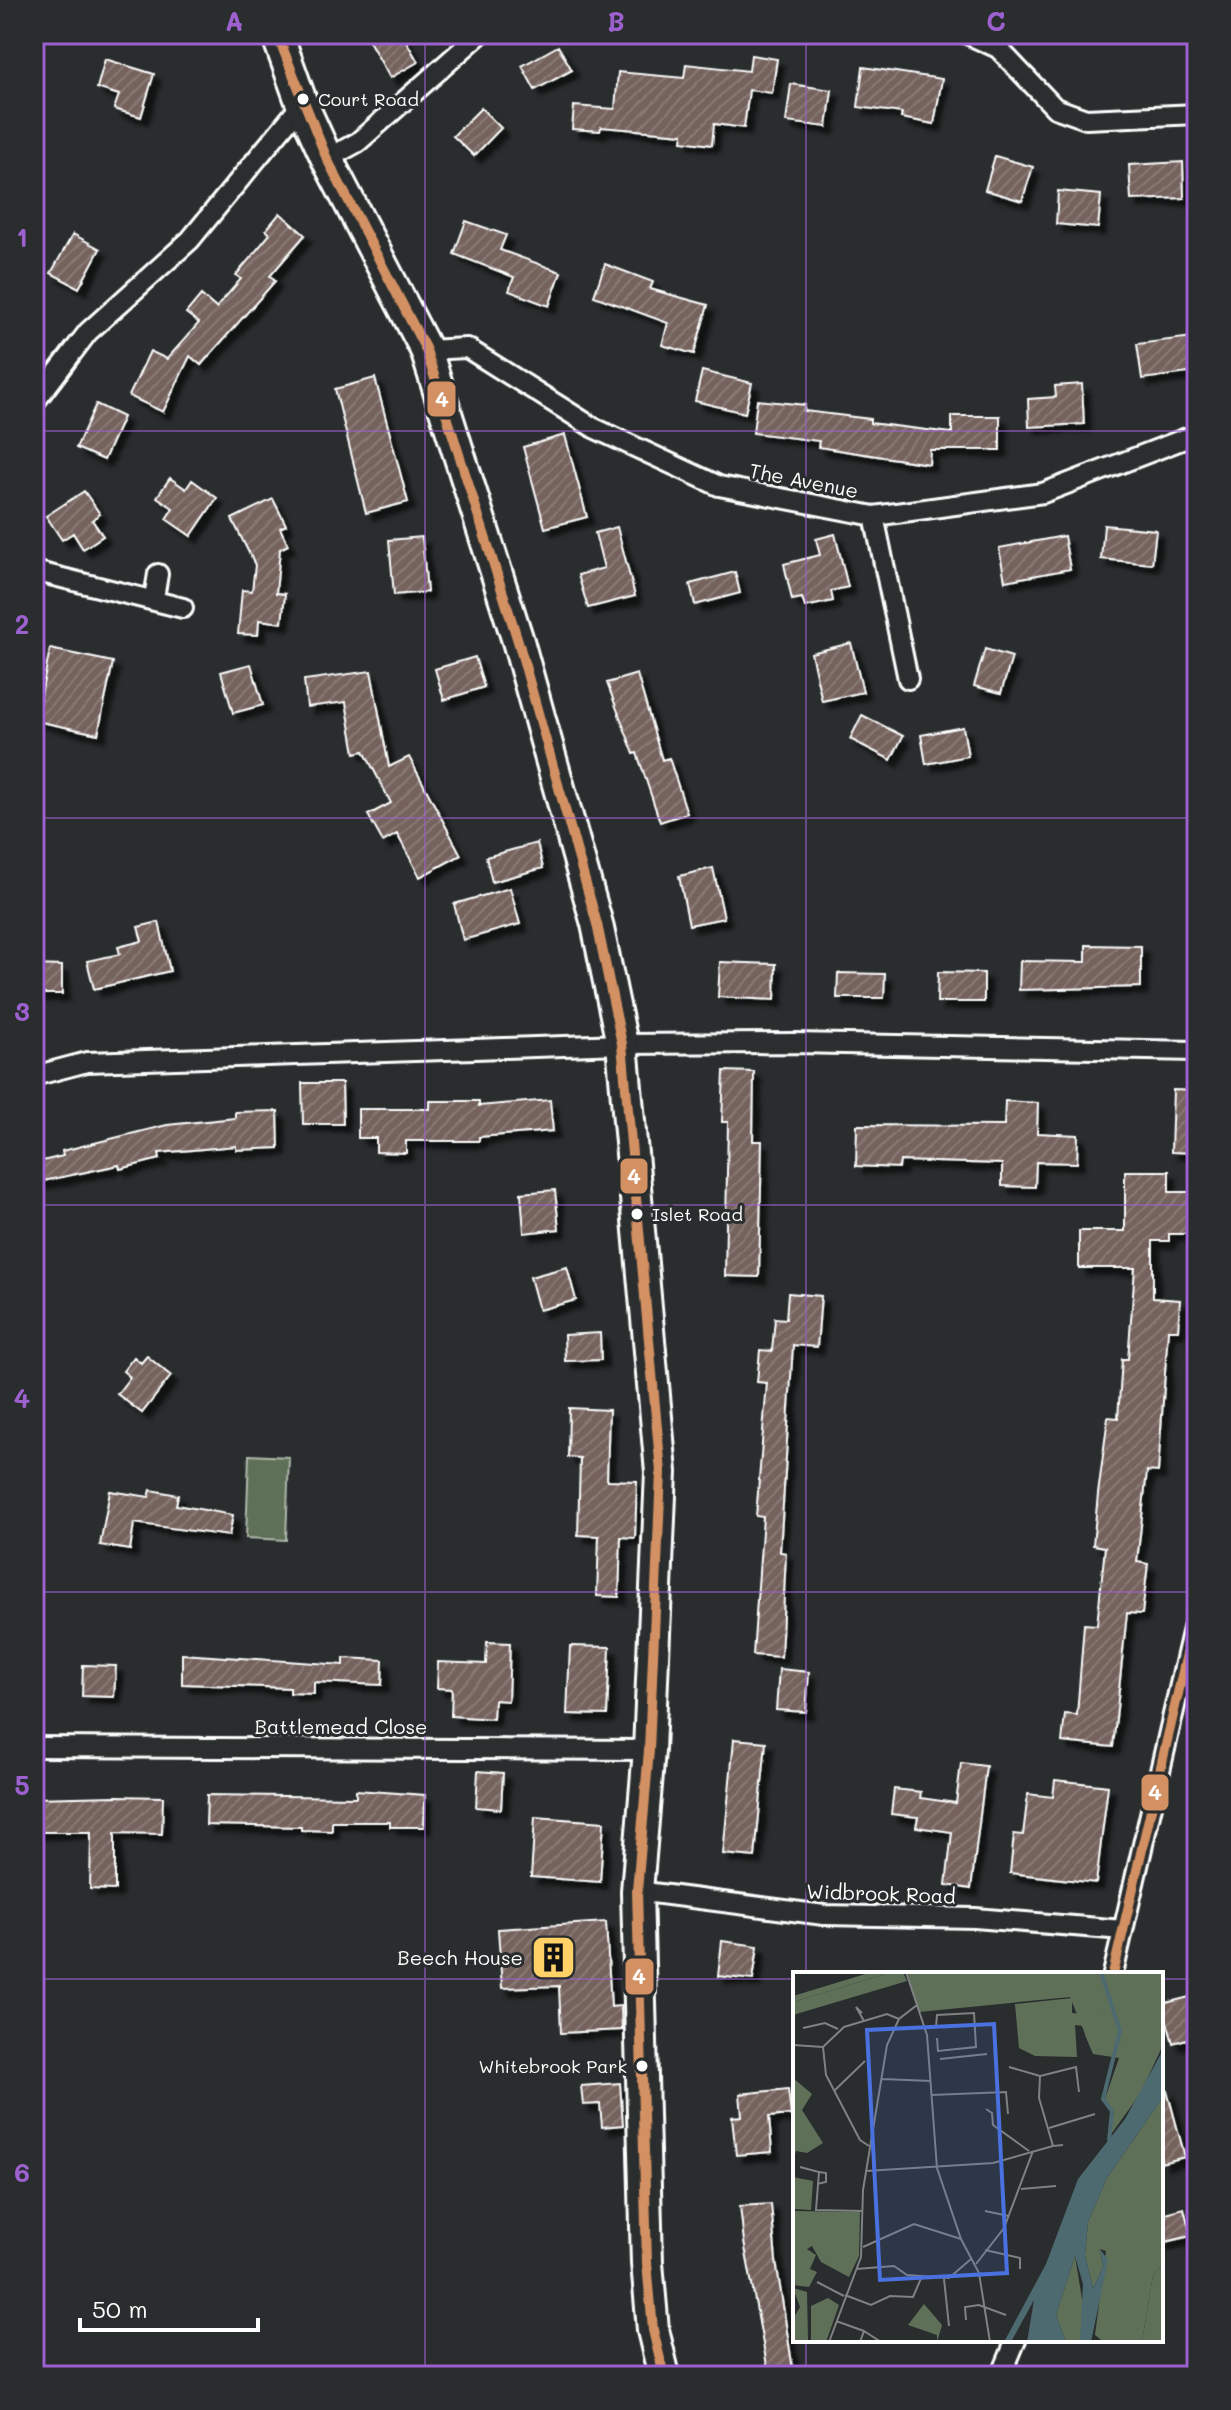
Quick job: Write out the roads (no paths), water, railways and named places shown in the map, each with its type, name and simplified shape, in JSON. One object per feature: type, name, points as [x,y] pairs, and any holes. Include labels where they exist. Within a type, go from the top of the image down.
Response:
[{"type":"main road","points":[[277,34],[302,104],[327,159],[426,350],[518,641],[597,924],[622,1044],[661,1472],[649,1750],[637,1891],[647,2263],[653,2330],[664,2376]]},
{"type":"street","points":[[327,159],[358,142],[480,34]]},
{"type":"street","points":[[967,34],[998,48],[1055,108],[1086,119],[1197,114]]},
{"type":"street","points":[[34,403],[88,332],[190,240],[302,104]]},
{"type":"street","name":"The Avenue","points":[[426,350],[467,348],[594,428],[719,486],[874,516],[1043,493],[1197,434]]},
{"type":"street","points":[[874,516],[908,679]]},
{"type":"street","points":[[34,571],[154,598],[183,608]]},
{"type":"street","points":[[154,598],[158,574]]},
{"type":"street","points":[[34,1076],[87,1062],[622,1044],[794,1043],[1197,1051]]},
{"type":"street","points":[[1113,1972],[1197,1611]]},
{"type":"street","name":"Battlemead Close","points":[[34,1747],[649,1750]]},
{"type":"street","name":"Widbrook Road","points":[[637,1891],[824,1915],[975,1918],[1123,1930]]},
{"type":"street","points":[[1001,2376],[1015,2342]]},
{"type":"place","name":"Court Road","points":[[303,99]]},
{"type":"place","name":"Islet Road","points":[[637,1214]]},
{"type":"place","name":"Beech House","points":[[554,1957]]},
{"type":"place","name":"Whitebrook Park","points":[[642,2066]]}]
